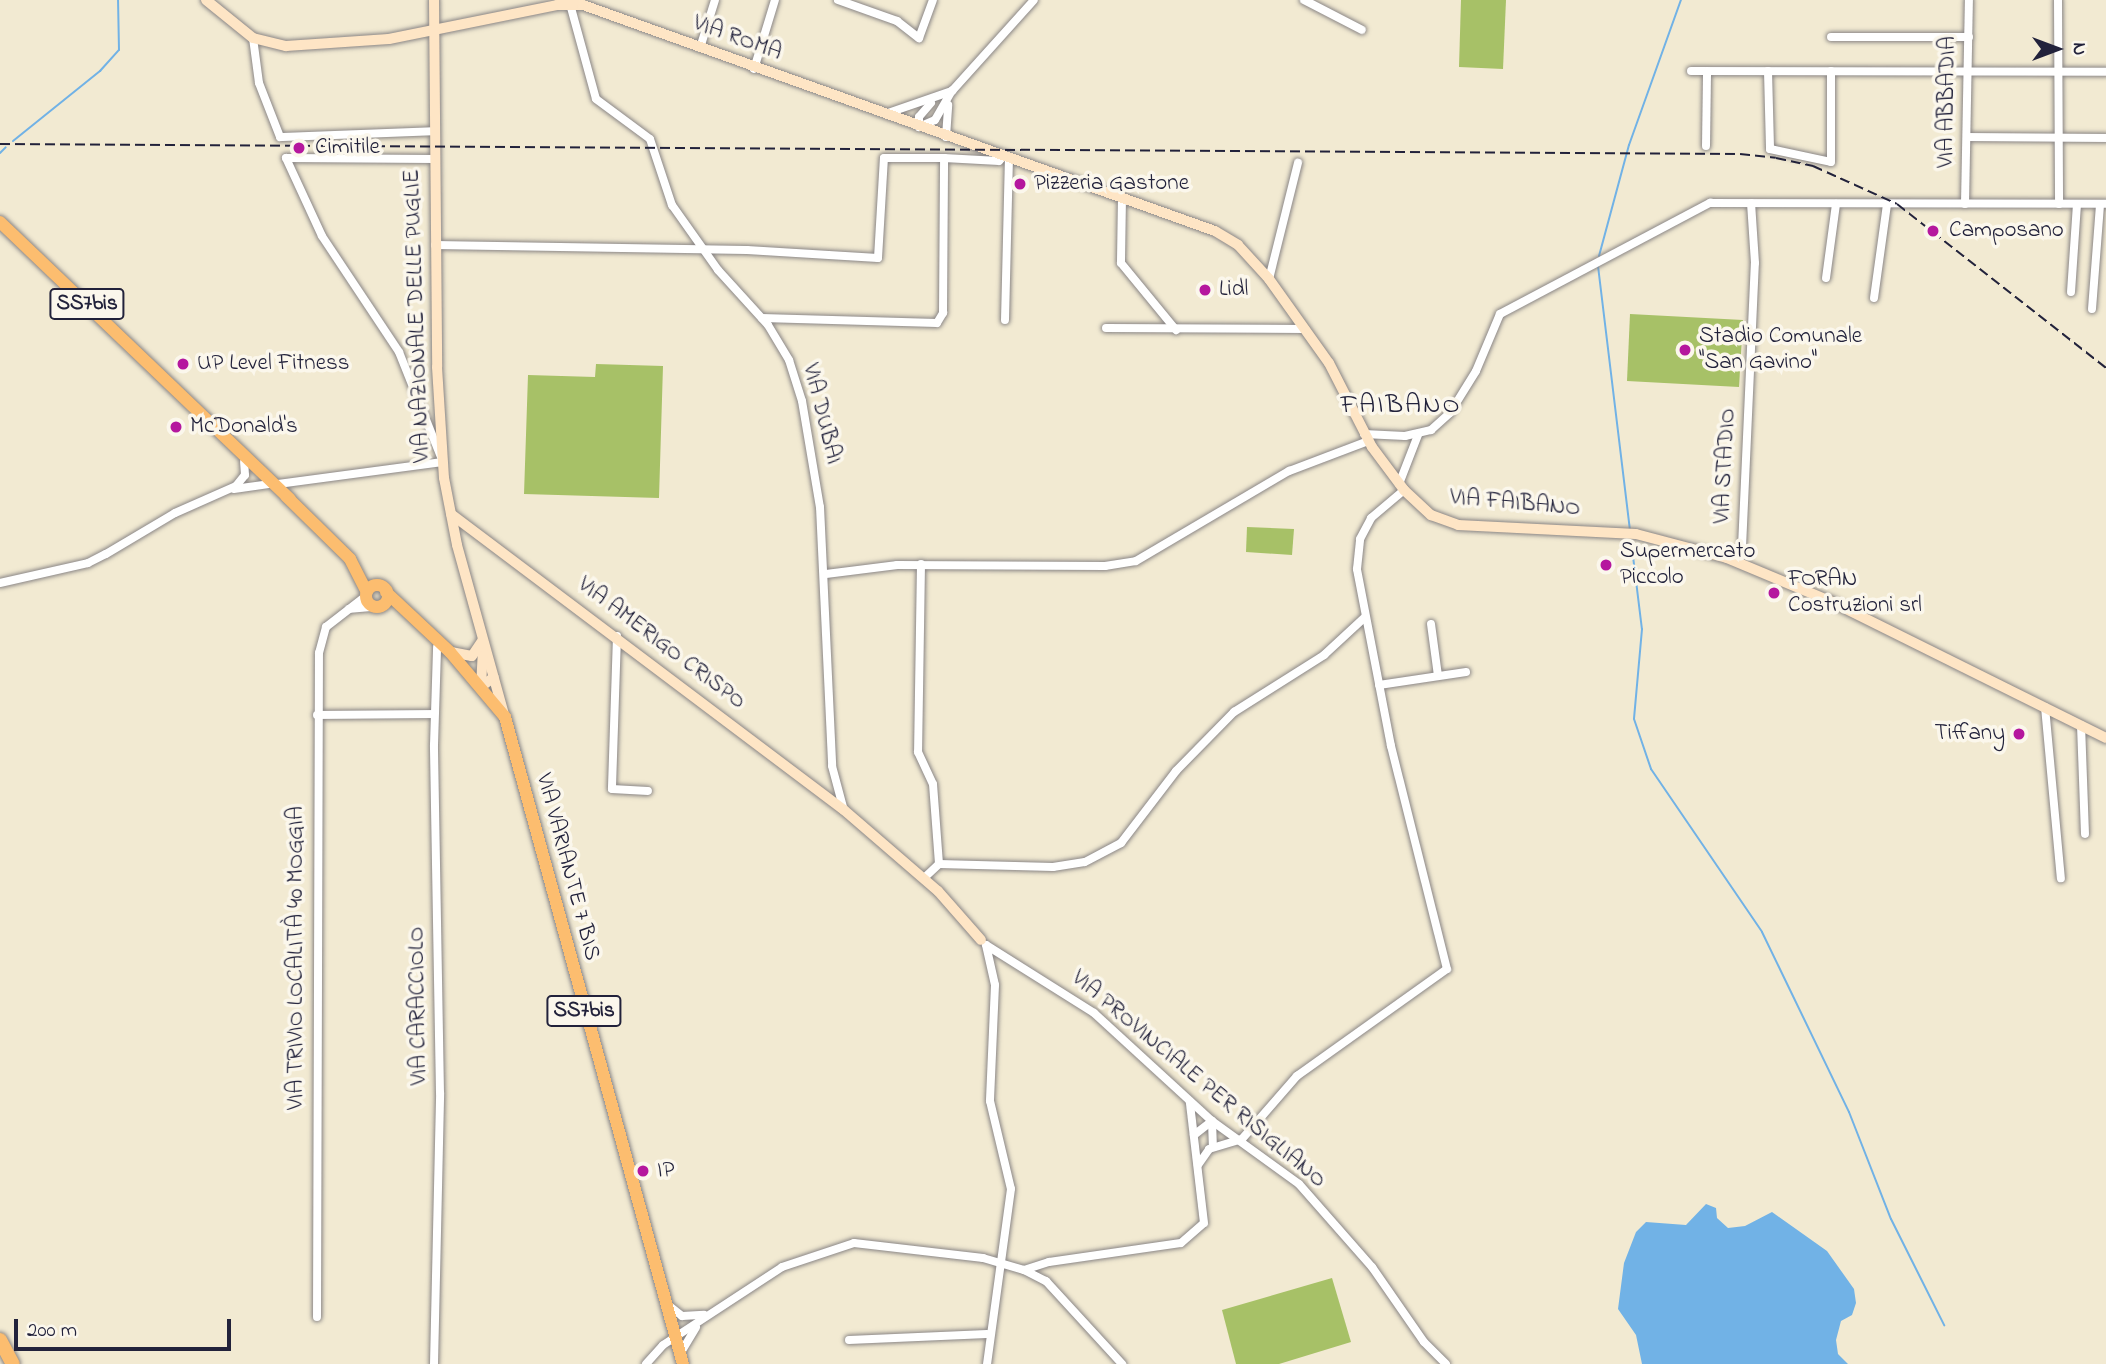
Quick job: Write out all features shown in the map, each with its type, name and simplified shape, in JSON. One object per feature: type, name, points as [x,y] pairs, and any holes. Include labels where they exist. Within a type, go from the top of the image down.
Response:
[{"type":"highway","points":[[0,1340],[13,1364]]},
{"type":"main road","name":"VIA VARIANTE 7 BIS","points":[[0,222],[172,388],[244,462],[254,478],[273,484]]},
{"type":"main road","name":"VIA VARIANTE 7 BIS","points":[[172,388],[237,446],[356,566],[450,652],[505,717],[682,1359]]},
{"type":"main road","name":"VIA VARIANTE 7 BIS","points":[[237,446],[254,478]]},
{"type":"main road","name":"VIA VARIANTE 7 BIS","points":[[356,566],[371,600],[410,617]]},
{"type":"main road","points":[[371,600],[384,589]]},
{"type":"main road","points":[[371,600],[386,602],[384,589]]},
{"type":"street","points":[[206,0],[253,38],[259,83],[281,137],[435,131]]},
{"type":"street","name":"VIA NAZIONALE DELLE PUGLIE","points":[[434,0],[435,245],[443,462],[451,514],[505,717]]},
{"type":"street","points":[[700,48],[715,0]]},
{"type":"street","points":[[754,69],[775,0]]},
{"type":"street","points":[[838,0],[897,22],[919,38],[933,0]]},
{"type":"street","points":[[919,127],[923,109],[952,91],[1034,0]]},
{"type":"street","points":[[1304,0],[1362,30]]},
{"type":"street","name":"VIA ABBADIA","points":[[1965,204],[1969,0]]},
{"type":"street","points":[[2058,0],[2059,204]]},
{"type":"street","name":"VIA ROMA","points":[[253,38],[286,46],[321,46],[435,30],[583,3],[754,69],[1033,167]]},
{"type":"street","name":"VIA DUBAI","points":[[570,4],[596,99],[650,139],[672,205],[703,250],[762,318],[789,360],[813,445],[826,574],[832,766],[844,810]]},
{"type":"street","points":[[1831,37],[1969,37]]},
{"type":"street","points":[[1691,71],[2106,72]]},
{"type":"street","points":[[1706,146],[1707,71]]},
{"type":"street","points":[[1768,71],[1770,149],[1831,162],[1831,71]]},
{"type":"street","points":[[946,137],[952,91]]},
{"type":"street","points":[[885,114],[937,99]]},
{"type":"street","points":[[919,127],[935,120],[949,100]]},
{"type":"street","points":[[1968,137],[2106,138]]},
{"type":"street","points":[[273,484],[443,462],[399,352],[322,236],[286,158],[435,159]]},
{"type":"street","points":[[435,245],[703,250],[878,258],[884,158],[999,162],[1006,158]]},
{"type":"street","points":[[762,318],[937,323],[943,313],[944,158]]},
{"type":"street","points":[[1005,320],[1006,158]]},
{"type":"street","points":[[1269,279],[1298,163]]},
{"type":"street","name":"VIA FAIBANO","points":[[1033,167],[1215,231],[1238,245],[1269,279],[1329,363],[1366,437],[1402,487],[1432,515],[1458,525],[1631,534],[1737,562],[1832,603],[2106,738]]},
{"type":"street","points":[[1122,197],[1121,263],[1176,330]]},
{"type":"street","points":[[826,574],[922,564],[1105,566],[1136,561],[1289,471],[1366,437],[1418,435],[1450,413],[1476,371],[1500,314],[1710,203],[2103,204],[2092,309]]},
{"type":"street","name":"VIA STADIO","points":[[1737,562],[1742,547],[1755,263],[1751,203]]},
{"type":"street","points":[[1826,278],[1836,204]]},
{"type":"street","points":[[1874,298],[1887,204]]},
{"type":"street","points":[[2071,292],[2077,204]]},
{"type":"street","points":[[1106,328],[1305,330]]},
{"type":"street","points":[[1198,1165],[1213,1147],[1242,1139],[1297,1076],[1447,969],[1379,685],[1357,569],[1360,539],[1371,518],[1402,487],[1418,435]]},
{"type":"street","points":[[225,491],[244,478],[244,462]]},
{"type":"street","points":[[0,583],[88,563],[175,513],[254,478]]},
{"type":"street","name":"VIA AMERIGO CRISPO","points":[[451,514],[617,636],[844,810],[924,878],[984,943]]},
{"type":"street","points":[[922,564],[918,751],[933,784],[939,864]]},
{"type":"street","points":[[346,609],[371,600]]},
{"type":"street","name":"VIA TRIVIO LOCALITÀ 40 MOGGIA","points":[[317,1317],[317,715],[320,642],[326,627],[346,609],[371,600]]},
{"type":"street","points":[[924,878],[939,864],[1053,867],[1085,862],[1121,843],[1176,771],[1234,712],[1324,655],[1365,617]]},
{"type":"street","points":[[1431,624],[1438,676]]},
{"type":"street","points":[[617,636],[612,789],[648,792]]},
{"type":"street","points":[[450,652],[472,656],[483,639]]},
{"type":"street","name":"VIA NAZIONALE DELLE PUGLIE","points":[[481,688],[483,639]]},
{"type":"street","name":"VIA CARACCIOLO","points":[[434,1364],[440,1093],[434,714],[437,647]]},
{"type":"street","points":[[1379,685],[1466,672]]},
{"type":"street","points":[[481,688],[494,677]]},
{"type":"street","points":[[2045,707],[2062,878]]},
{"type":"street","points":[[317,715],[434,714]]},
{"type":"street","points":[[2081,725],[2085,834]]},
{"type":"street","points":[[984,943],[995,985],[990,1101],[1011,1189],[988,1334],[987,1364]]},
{"type":"street","name":"VIA PROVINCIALE PER RISIGLIANO","points":[[984,943],[1094,1013],[1190,1103],[1212,1121],[1242,1139],[1299,1184],[1373,1267],[1424,1342],[1446,1364]]},
{"type":"street","points":[[1024,1270],[1062,1260],[1181,1243],[1204,1223],[1190,1103]]},
{"type":"street","points":[[1212,1121],[1213,1147]]},
{"type":"street","points":[[1194,1135],[1212,1121]]},
{"type":"street","points":[[646,1364],[676,1337],[782,1267],[854,1243],[1001,1263],[1024,1270],[1046,1281],[1122,1364]]},
{"type":"street","points":[[666,1303],[682,1316],[705,1317]]},
{"type":"street","points":[[682,1359],[705,1317]]},
{"type":"street","points":[[849,1340],[988,1334]]},
{"type":"green space","points":[[1461,0],[1506,0],[1503,69],[1459,67]]},
{"type":"green space","name":"Stadio Comunale \"San Gavino\"","points":[[1630,314],[1743,320],[1739,387],[1627,381]]},
{"type":"green space","points":[[596,364],[663,366],[659,498],[524,494],[528,375],[595,377]]},
{"type":"green space","points":[[1247,527],[1294,529],[1292,555],[1246,552]]},
{"type":"green space","points":[[1332,1278],[1351,1342],[1279,1364],[1236,1364],[1222,1310]]},
{"type":"water","points":[[1706,1204],[1716,1208],[1717,1218],[1728,1228],[1745,1226],[1772,1212],[1827,1251],[1854,1289],[1856,1303],[1852,1315],[1841,1321],[1836,1340],[1838,1354],[1848,1364],[1642,1364],[1636,1335],[1618,1309],[1624,1263],[1636,1232],[1646,1222],[1686,1225]]},
{"type":"waterway","points":[[13,141],[100,71],[119,50],[118,0]]},
{"type":"waterway","points":[[1599,256],[1629,145],[1681,0]]},
{"type":"waterway","points":[[0,153],[6,147]]},
{"type":"waterway","points":[[1598,266],[1630,531]]},
{"type":"waterway","points":[[1631,540],[1642,629],[1634,719],[1651,769],[1762,932],[1849,1112],[1891,1219],[1944,1325]]},
{"type":"railway","points":[[0,144],[1740,154],[1813,166],[1897,204],[2106,368]]},
{"type":"place","name":"Cimitile","points":[[299,148]]},
{"type":"place","name":"Pizzeria Gastone","points":[[1020,184]]},
{"type":"place","name":"Camposano","points":[[1933,231]]},
{"type":"place","name":"Lidl","points":[[1205,290]]},
{"type":"place","name":"Stadio Comunale \"San Gavino\"","points":[[1685,350]]},
{"type":"place","name":"UP Level Fitness","points":[[183,364]]},
{"type":"place","name":"McDonald's","points":[[176,427]]},
{"type":"place","name":"Supermercato Piccolo","points":[[1606,565]]},
{"type":"place","name":"FORAN Costruzioni srl","points":[[1774,593]]},
{"type":"place","name":"Tiffany","points":[[2019,734]]},
{"type":"place","name":"IP","points":[[643,1171]]},
{"type":"district","name":"FAIBANO","points":[[1401,407]]}]
